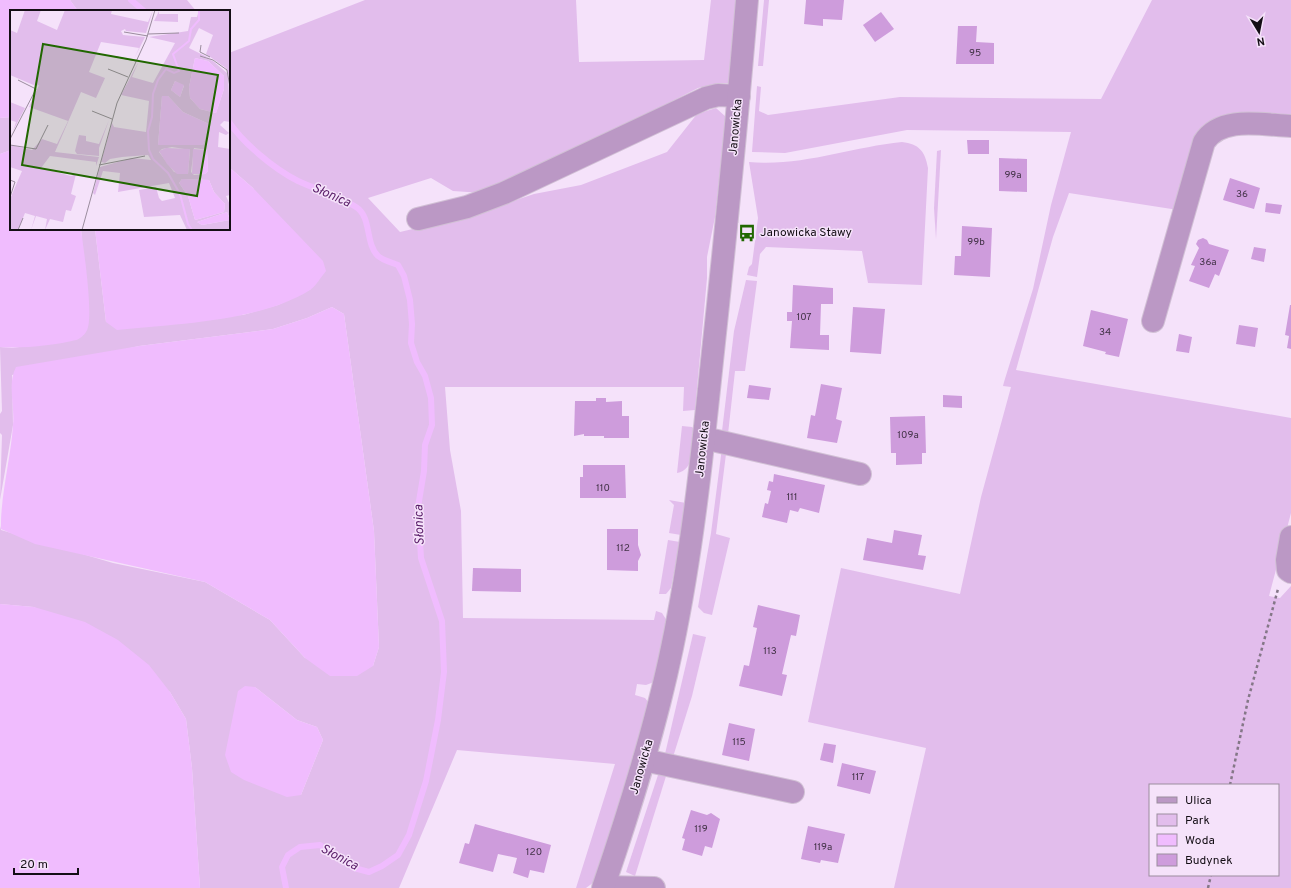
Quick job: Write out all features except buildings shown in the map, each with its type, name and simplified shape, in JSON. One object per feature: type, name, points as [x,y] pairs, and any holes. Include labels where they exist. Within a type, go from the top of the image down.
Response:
[{"type":"street","name":"Janowicka","points":[[604,887],[644,760],[661,697],[680,606],[695,514],[739,96],[747,0]]},
{"type":"street","points":[[418,219],[467,207],[504,193],[706,98],[718,95],[739,96]]},
{"type":"street","points":[[1153,321],[1204,142],[1209,134],[1215,129],[1236,124],[1291,126]]},
{"type":"street","points":[[704,438],[860,474]]},
{"type":"street","points":[[1289,571],[1287,560],[1291,537]]},
{"type":"street","points":[[644,760],[794,792]]},
{"type":"street","points":[[604,887],[654,888]]},
{"type":"path","points":[[1230,784],[1248,700],[1276,592],[1289,571]]},
{"type":"path","points":[[1208,888],[1211,876]]},
{"type":"green space","points":[[70,0],[187,0],[195,10],[77,10]]},
{"type":"green space","points":[[365,0],[576,0],[579,62],[704,60],[711,0],[737,0],[730,83],[719,83],[698,88],[508,185],[483,193],[453,191],[431,178],[368,198],[400,232],[472,215],[534,194],[581,185],[667,152],[697,114],[716,108],[726,117],[715,217],[707,257],[707,278],[695,410],[683,411],[684,387],[445,387],[450,450],[461,511],[463,618],[654,620],[656,611],[662,613],[667,621],[654,682],[646,685],[637,684],[635,695],[645,698],[649,703],[631,768],[594,882],[586,888],[576,888],[615,764],[457,750],[399,888],[200,888],[192,768],[186,719],[170,692],[34,607],[0,604],[0,526],[1,530],[113,563],[205,582],[270,620],[305,658],[373,666],[379,647],[374,531],[344,314],[332,307],[307,318],[273,329],[139,346],[12,375],[13,425],[0,500],[2,435],[0,433],[0,414],[2,411],[0,347],[12,348],[78,339],[81,230],[95,230],[106,322],[243,315],[278,305],[311,289],[253,188],[230,168],[230,53]],"holes":[[[255,687],[297,720],[317,727],[323,740],[301,795]]]},
{"type":"green space","points":[[764,0],[769,0],[763,66],[758,66]]},
{"type":"green space","points":[[1152,0],[1291,0],[1291,121],[1223,120],[1178,210],[1069,193],[1053,237],[1016,370],[1291,418],[1291,513],[1269,596],[1280,598],[1291,586],[1291,888],[894,888],[926,748],[808,722],[841,568],[960,594],[981,497],[1011,387],[1003,386],[1033,289],[1051,205],[1071,132],[907,130],[785,153],[752,152],[757,86],[761,87],[759,111],[768,115],[900,97],[1101,99]]},
{"type":"green space","points":[[10,117],[10,150],[0,154],[0,118]]},
{"type":"green space","points":[[902,142],[908,143],[920,149],[925,157],[928,168],[922,285],[868,283],[862,251],[766,247],[760,254],[757,277],[747,275],[749,267],[752,264],[758,218],[749,162],[788,162],[883,144]]},
{"type":"green space","points":[[941,150],[936,239],[934,208],[937,151]]},
{"type":"green space","points":[[746,280],[757,281],[745,371],[735,371],[728,434],[722,431],[734,331]]},
{"type":"green space","points":[[682,426],[692,427],[695,430],[693,449],[690,462],[687,467],[683,471],[677,473]]},
{"type":"green space","points":[[722,448],[726,454],[716,534],[730,538],[712,615],[704,613],[698,607],[711,533]]},
{"type":"green space","points":[[669,500],[686,503],[681,535],[669,533],[674,505]]},
{"type":"green space","points":[[668,540],[680,542],[671,588],[666,594],[659,594]]},
{"type":"green space","points":[[693,634],[706,637],[692,696],[673,757],[665,754]]},
{"type":"green space","points":[[659,772],[667,773],[635,876],[626,872]]},
{"type":"water","points":[[0,0],[70,0],[77,10],[10,10],[10,117],[0,118]]},
{"type":"water","points":[[10,150],[10,230],[81,230],[89,299],[88,325],[86,332],[82,337],[59,343],[38,346],[0,347],[0,154]]},
{"type":"water","points":[[230,168],[253,188],[323,261],[326,271],[310,290],[289,301],[242,315],[216,320],[117,330],[106,322],[95,230],[230,230]]},
{"type":"water","points":[[332,307],[344,314],[374,531],[379,647],[373,666],[357,676],[330,676],[305,658],[270,620],[205,582],[35,544],[1,529],[2,504],[13,425],[12,381],[16,367],[139,346],[273,329],[307,318]]},
{"type":"water","points":[[0,604],[34,607],[85,622],[118,640],[149,665],[170,692],[186,719],[192,768],[200,888],[0,888]]},
{"type":"water","points":[[245,686],[255,687],[297,720],[317,727],[323,740],[301,795],[287,797],[244,780],[231,772],[225,755],[238,691]]},
{"type":"waterway","name":"Słonica","points":[[131,0],[143,10]]},
{"type":"waterway","name":"Słonica","points":[[230,123],[251,147],[279,170],[298,181],[342,199],[361,211],[367,224],[371,245],[374,251],[380,258],[398,265],[404,276],[410,300],[412,324],[411,343],[417,362],[425,376],[431,398],[432,425],[425,445],[424,471],[418,507],[421,558],[442,621],[444,672],[438,720],[426,781],[409,835],[398,855],[382,866],[369,872],[354,868],[320,845],[300,847],[288,855],[282,867],[286,888]]},
{"type":"place","name":"Janowicka Stawy","points":[[747,233]]}]
